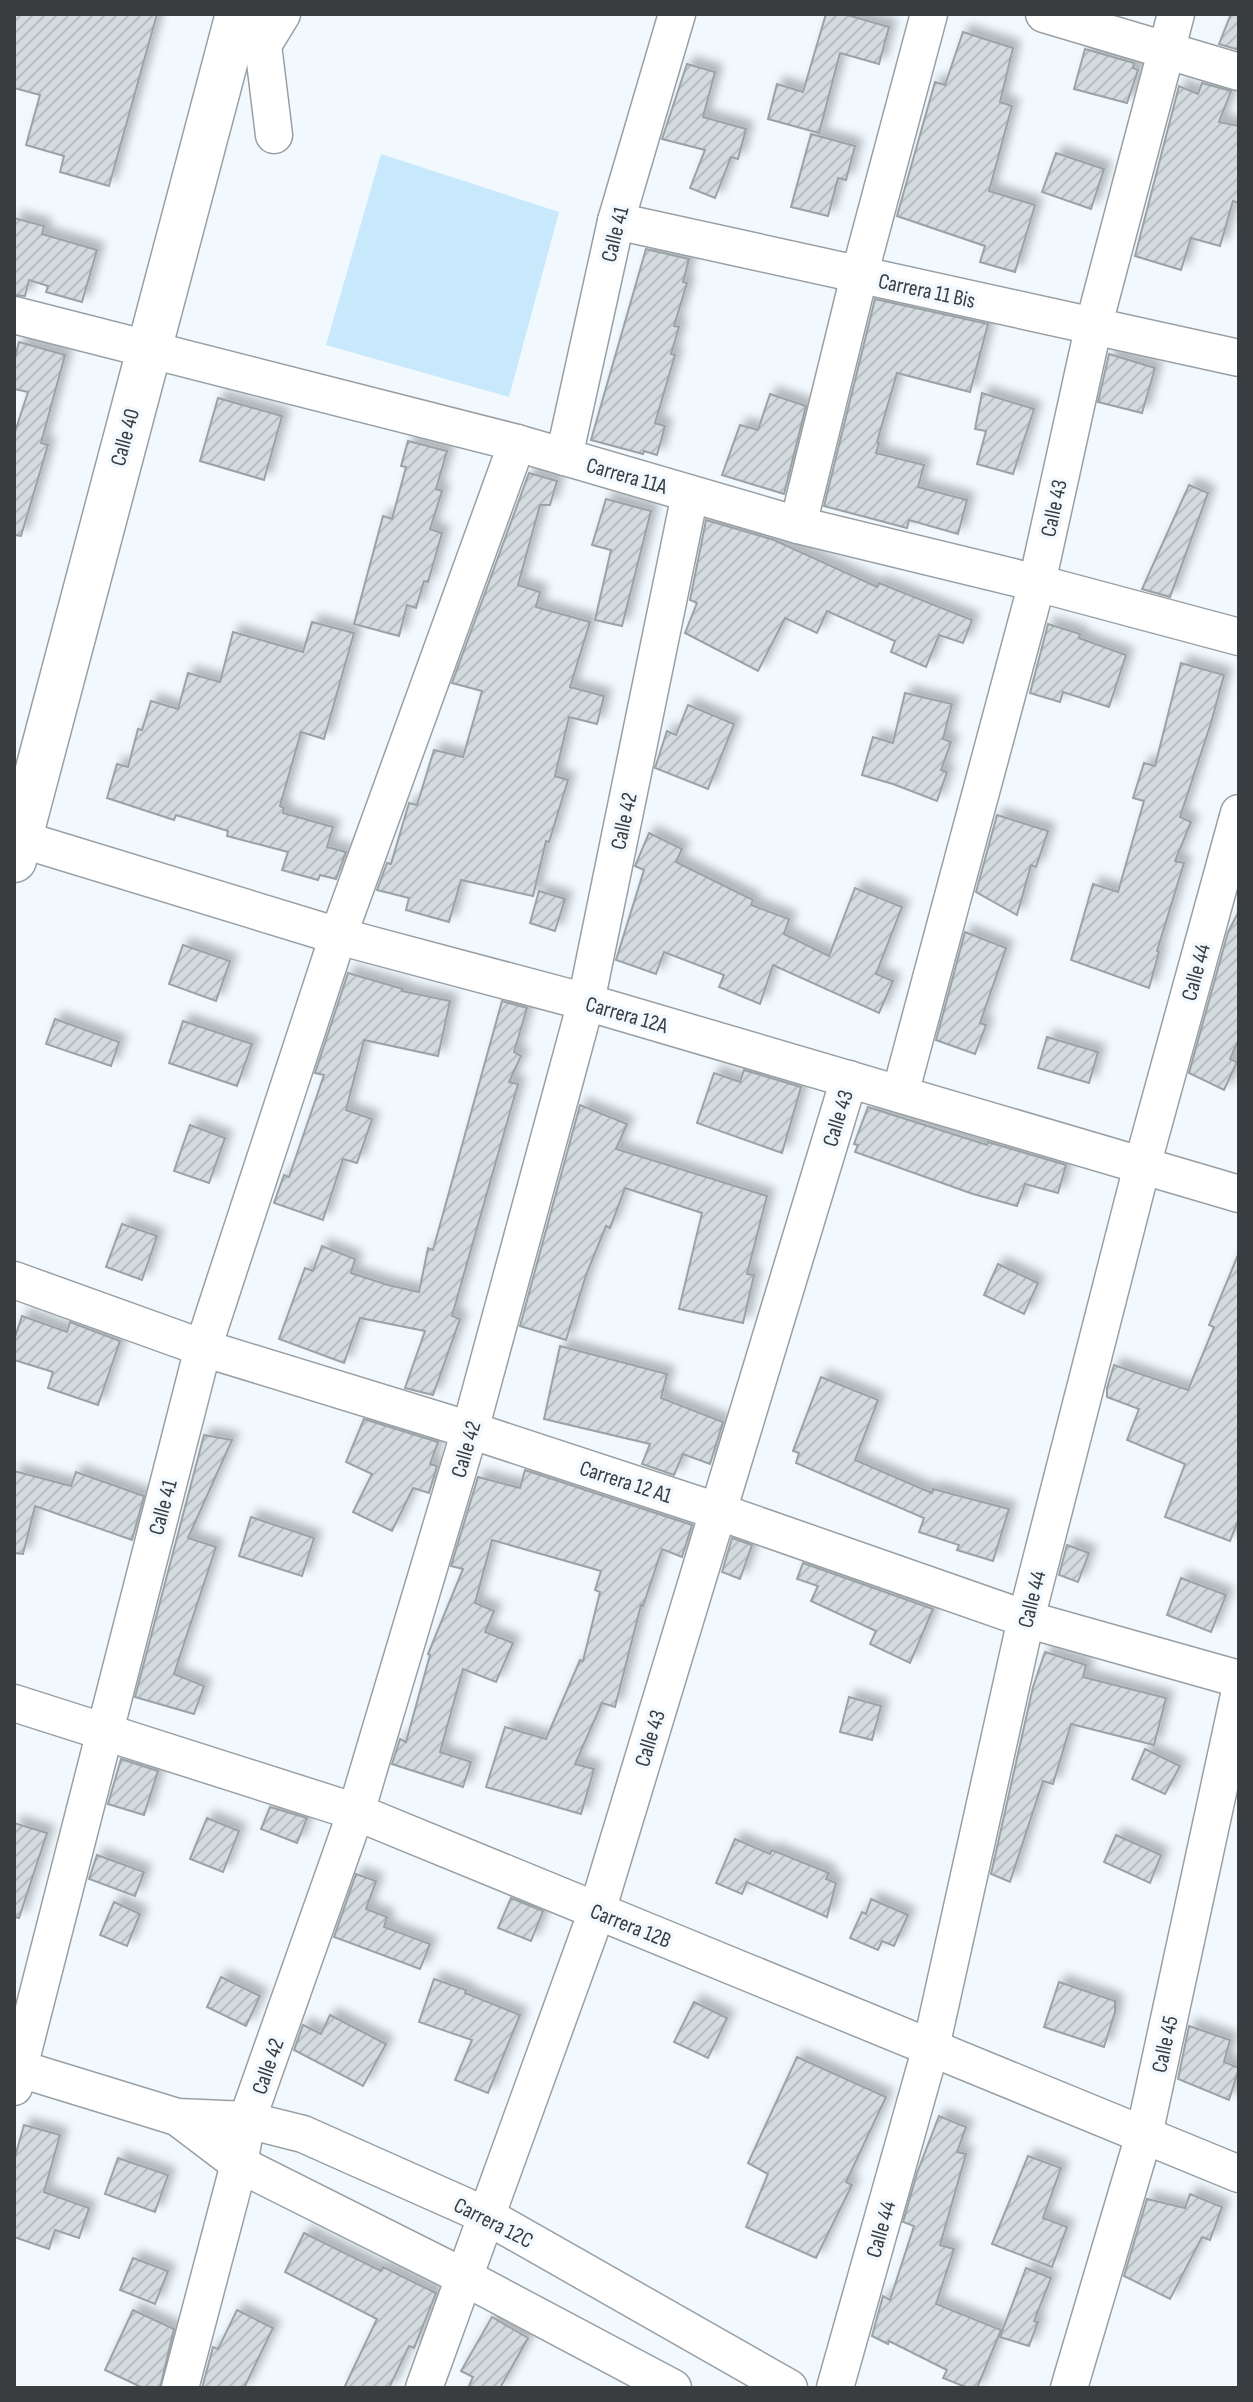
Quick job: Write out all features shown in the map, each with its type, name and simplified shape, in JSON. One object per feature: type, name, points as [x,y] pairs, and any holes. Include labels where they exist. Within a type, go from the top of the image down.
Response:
[{"type":"street","points":[[274,135],[263,45],[282,14]]},
{"type":"street","name":"Calle 41","points":[[564,457],[616,221],[677,14]]},
{"type":"street","points":[[798,525],[859,276],[929,14]]},
{"type":"street","points":[[1044,14],[1239,72]]},
{"type":"street","name":"Calle 43","points":[[900,1094],[1037,583],[1094,324],[1176,14]]},
{"type":"street","name":"Calle 40","points":[[16,845],[147,349],[227,19]]},
{"type":"street","name":"Carrera 11 Bis","points":[[616,221],[1239,358]]},
{"type":"street","name":"Carrera 11A","points":[[14,315],[517,443],[798,525],[1037,583],[1239,637]]},
{"type":"street","name":"Calle 41","points":[[16,2074],[203,1348],[338,936],[517,443]]},
{"type":"street","name":"Calle 42","points":[[180,2388],[239,2164],[247,2120],[356,1812],[470,1430],[586,1002],[690,494]]},
{"type":"street","name":"Calle 44","points":[[835,2388],[931,2047],[1026,1619],[1142,1166],[1239,813]]},
{"type":"street","name":"Carrera 12A","points":[[16,845],[586,1002],[1239,1194]]},
{"type":"street","name":"Calle 43","points":[[424,2388],[597,1911],[849,1079]]},
{"type":"street","name":"Carrera 12 A1","points":[[14,1280],[203,1348],[470,1430],[717,1511],[1026,1619],[1239,1679]]},
{"type":"street","name":"Calle 45","points":[[1069,2388],[1144,2135],[1239,1695]]},
{"type":"street","name":"Carrera 12B","points":[[14,1703],[356,1812],[1239,2174]]},
{"type":"street","name":"Carrera 12C","points":[[16,2074],[177,2117],[247,2120],[303,2134],[485,2215],[789,2388]]},
{"type":"street","name":"Carrera 12C","points":[[177,2117],[239,2164],[464,2277],[673,2388]]},
{"type":"shaded area","points":[[381,154],[559,212],[509,397],[326,345]]},
{"type":"building","points":[[14,14],[157,14],[109,186],[60,172],[64,156],[26,145],[40,95],[14,88]]},
{"type":"building","points":[[826,14],[844,14],[889,27],[879,64],[840,53],[819,133],[768,119],[777,84],[803,92]]},
{"type":"building","points":[[1231,14],[1239,14],[1239,50],[1219,44]]},
{"type":"building","points":[[963,32],[1013,48],[1000,102],[1012,106],[989,191],[1035,205],[1015,272],[980,262],[985,246],[897,216],[935,82],[945,85]]},
{"type":"building","points":[[1085,49],[1134,63],[1133,68],[1138,70],[1127,103],[1074,89]]},
{"type":"building","points":[[687,64],[715,72],[703,117],[746,129],[738,159],[731,157],[715,198],[690,188],[705,150],[662,139]]},
{"type":"building","points":[[1202,83],[1231,91],[1219,122],[1239,126],[1239,203],[1233,201],[1220,246],[1191,238],[1181,270],[1135,256],[1179,86],[1198,94]]},
{"type":"building","points":[[811,134],[855,146],[846,180],[838,178],[828,216],[791,207]]},
{"type":"building","points":[[1056,153],[1104,169],[1091,209],[1042,192]]},
{"type":"building","points":[[14,218],[44,226],[42,234],[97,250],[82,302],[46,292],[48,286],[29,280],[25,296],[14,295]]},
{"type":"building","points":[[646,249],[689,259],[683,282],[687,283],[674,326],[679,327],[671,354],[675,355],[655,423],[665,426],[657,455],[591,440]]},
{"type":"building","points":[[875,299],[988,324],[970,392],[897,373],[877,442],[876,453],[924,465],[918,487],[967,500],[958,534],[909,520],[907,528],[824,506]]},
{"type":"building","points":[[19,342],[65,355],[41,443],[48,445],[21,536],[14,535],[14,435],[28,392],[14,389],[14,361]]},
{"type":"building","points":[[1109,354],[1155,368],[1142,413],[1098,402]]},
{"type":"building","points":[[982,393],[1034,409],[1013,474],[977,464],[986,431],[975,429]]},
{"type":"building","points":[[770,394],[806,406],[784,494],[722,475],[740,425],[758,430]]},
{"type":"building","points":[[218,398],[282,416],[264,480],[200,461]]},
{"type":"building","points":[[408,441],[447,451],[436,489],[442,491],[430,529],[442,533],[428,582],[424,581],[416,608],[407,605],[399,636],[354,624],[383,516],[392,519],[406,467],[401,466]]},
{"type":"building","points":[[529,473],[557,481],[550,505],[540,505],[518,585],[540,592],[536,607],[590,622],[570,687],[604,696],[597,724],[569,717],[555,776],[568,780],[549,842],[546,841],[533,896],[461,880],[449,922],[406,910],[409,898],[377,890],[387,863],[391,864],[409,803],[417,805],[434,750],[463,757],[482,691],[452,683]]},
{"type":"building","points":[[1189,485],[1208,493],[1170,597],[1142,589]]},
{"type":"building","points":[[606,499],[651,511],[622,626],[595,620],[611,550],[592,545]]},
{"type":"building","points":[[706,520],[774,540],[877,587],[879,583],[972,620],[963,643],[939,635],[926,667],[891,652],[895,641],[827,611],[817,633],[785,618],[758,671],[685,633],[697,603],[690,600]]},
{"type":"building","points":[[312,622],[354,633],[324,739],[301,732],[280,806],[284,808],[283,813],[333,827],[327,847],[346,852],[336,879],[320,875],[318,880],[282,870],[288,852],[227,836],[228,831],[176,815],[174,820],[107,798],[117,764],[128,767],[138,729],[142,730],[151,701],[178,709],[188,673],[220,682],[233,632],[303,652]]},
{"type":"building","points":[[1048,624],[1080,634],[1079,638],[1126,655],[1109,707],[1063,692],[1060,702],[1030,693]]},
{"type":"building","points":[[1181,663],[1224,675],[1180,817],[1191,822],[1175,861],[1184,863],[1149,988],[1071,960],[1093,884],[1118,892],[1144,801],[1133,798],[1144,763],[1155,766]]},
{"type":"building","points":[[905,693],[952,704],[943,739],[951,742],[941,770],[947,772],[937,801],[862,775],[873,737],[893,743]]},
{"type":"building","points":[[688,705],[734,724],[708,789],[655,768],[667,731],[676,735]]},
{"type":"building","points":[[997,815],[1048,831],[1036,867],[1031,865],[1017,915],[976,892]]},
{"type":"building","points":[[649,833],[682,849],[676,862],[753,900],[751,905],[789,919],[784,934],[829,956],[855,888],[902,907],[876,974],[893,981],[879,1013],[773,965],[760,1004],[719,987],[724,975],[664,952],[656,974],[616,960],[644,870],[635,866]]},
{"type":"building","points":[[539,891],[565,899],[555,931],[530,923]]},
{"type":"building","points":[[1239,911],[1239,1039],[1230,1059],[1237,1062],[1224,1090],[1189,1073],[1228,932]]},
{"type":"building","points":[[965,932],[1006,948],[980,1023],[986,1025],[975,1054],[936,1040]]},
{"type":"building","points":[[183,945],[230,961],[216,1001],[169,984]]},
{"type":"building","points":[[348,973],[402,991],[450,1001],[438,1056],[364,1040],[346,1110],[372,1119],[357,1163],[343,1159],[323,1220],[274,1203],[284,1175],[289,1177],[324,1075],[315,1073]]},
{"type":"building","points":[[502,1001],[527,1008],[514,1052],[521,1056],[509,1082],[518,1084],[452,1316],[460,1319],[433,1395],[405,1388],[425,1331],[360,1318],[344,1363],[279,1339],[305,1268],[313,1271],[322,1246],[355,1259],[351,1273],[419,1292],[428,1248],[433,1250]]},
{"type":"building","points":[[55,1019],[119,1042],[111,1066],[46,1044]]},
{"type":"building","points":[[183,1021],[252,1044],[237,1086],[169,1063]]},
{"type":"building","points":[[1047,1037],[1098,1052],[1089,1083],[1038,1068]]},
{"type":"building","points":[[744,1070],[801,1087],[782,1153],[697,1123],[714,1073],[740,1082]]},
{"type":"building","points":[[580,1105],[627,1124],[616,1149],[767,1196],[747,1274],[754,1275],[743,1323],[679,1309],[702,1213],[625,1188],[610,1228],[606,1226],[586,1275],[566,1340],[520,1326]]},
{"type":"building","points":[[868,1107],[987,1145],[988,1142],[1066,1165],[1058,1193],[1025,1184],[1017,1206],[973,1194],[855,1152],[858,1145],[854,1144]]},
{"type":"building","points":[[190,1125],[225,1138],[209,1183],[174,1171]]},
{"type":"building","points":[[122,1224],[157,1236],[142,1280],[106,1267]]},
{"type":"building","points":[[1238,1255],[1239,1518],[1230,1541],[1165,1517],[1185,1464],[1127,1440],[1139,1409],[1107,1397],[1107,1388],[1114,1365],[1188,1390],[1214,1327],[1209,1325]]},
{"type":"building","points":[[998,1264],[1038,1283],[1024,1314],[984,1295]]},
{"type":"building","points":[[22,1316],[67,1332],[70,1322],[120,1341],[98,1405],[48,1388],[53,1372],[14,1360],[14,1340]]},
{"type":"building","points":[[560,1346],[667,1374],[661,1398],[723,1422],[710,1464],[683,1454],[674,1475],[642,1464],[650,1444],[544,1419]]},
{"type":"building","points":[[821,1377],[878,1400],[855,1460],[932,1493],[933,1489],[1009,1509],[993,1561],[957,1550],[959,1545],[919,1532],[924,1518],[796,1463],[799,1453],[793,1451]]},
{"type":"building","points":[[364,1419],[438,1442],[430,1464],[437,1466],[429,1493],[413,1488],[392,1531],[353,1512],[372,1474],[346,1462]]},
{"type":"building","points":[[204,1435],[232,1440],[188,1538],[216,1547],[174,1674],[204,1686],[194,1714],[135,1697]]},
{"type":"building","points":[[525,1470],[692,1525],[682,1557],[662,1549],[641,1605],[615,1707],[602,1703],[575,1764],[594,1769],[581,1814],[486,1787],[505,1727],[546,1739],[580,1660],[583,1661],[600,1592],[595,1590],[601,1571],[492,1540],[475,1603],[494,1611],[485,1632],[513,1643],[496,1682],[463,1669],[440,1752],[471,1762],[463,1787],[392,1764],[400,1739],[406,1742],[428,1654],[463,1569],[451,1566],[478,1477],[520,1488]]},
{"type":"building","points":[[14,1471],[71,1486],[76,1472],[144,1496],[132,1540],[35,1506],[23,1554],[14,1553]]},
{"type":"building","points":[[251,1517],[314,1538],[302,1576],[239,1556]]},
{"type":"building","points":[[732,1538],[752,1545],[740,1579],[722,1572]]},
{"type":"building","points":[[1067,1545],[1089,1553],[1078,1582],[1059,1575]]},
{"type":"building","points":[[803,1563],[933,1609],[910,1663],[870,1644],[876,1631],[811,1601],[818,1586],[797,1579]]},
{"type":"building","points":[[1181,1578],[1226,1595],[1211,1632],[1167,1615]]},
{"type":"building","points":[[1045,1652],[1086,1665],[1083,1677],[1166,1698],[1154,1745],[1071,1724],[1053,1784],[1043,1781],[1010,1882],[991,1874],[1033,1687]]},
{"type":"building","points":[[849,1697],[881,1706],[872,1740],[840,1732]]},
{"type":"building","points":[[1145,1749],[1180,1766],[1165,1794],[1132,1779]]},
{"type":"building","points":[[121,1759],[158,1771],[144,1815],[108,1804]]},
{"type":"building","points":[[270,1807],[307,1818],[297,1843],[261,1829]]},
{"type":"building","points":[[207,1818],[239,1831],[223,1872],[190,1859]]},
{"type":"building","points":[[14,1823],[47,1833],[19,1918],[14,1917]]},
{"type":"building","points":[[1116,1835],[1161,1855],[1150,1883],[1104,1862]]},
{"type":"building","points":[[735,1839],[829,1873],[826,1879],[836,1883],[827,1917],[747,1882],[742,1894],[716,1883]]},
{"type":"building","points":[[97,1855],[144,1872],[135,1896],[89,1879]]},
{"type":"building","points":[[356,1874],[376,1881],[366,1909],[387,1917],[384,1927],[430,1944],[420,1969],[334,1937]]},
{"type":"building","points":[[511,1898],[543,1911],[531,1941],[498,1928]]},
{"type":"building","points":[[871,1899],[908,1915],[894,1946],[882,1941],[878,1950],[850,1938],[862,1912],[866,1914]]},
{"type":"building","points":[[114,1902],[140,1914],[127,1946],[100,1935]]},
{"type":"building","points":[[221,1977],[260,1996],[246,2026],[207,2007]]},
{"type":"building","points":[[434,1979],[520,2015],[488,2093],[455,2080],[472,2040],[419,2022]]},
{"type":"building","points":[[1059,1982],[1115,2001],[1115,2012],[1104,2047],[1044,2027]]},
{"type":"building","points":[[694,2002],[727,2018],[708,2058],[674,2042]]},
{"type":"building","points":[[330,2015],[386,2044],[363,2086],[294,2050],[303,2025],[321,2034]]},
{"type":"building","points":[[1189,2026],[1230,2040],[1224,2062],[1239,2068],[1229,2100],[1178,2079]]},
{"type":"building","points":[[797,2057],[886,2097],[846,2182],[852,2185],[816,2258],[746,2227],[768,2174],[748,2163]]},
{"type":"building","points":[[939,2116],[966,2127],[957,2152],[966,2154],[940,2245],[954,2249],[936,2304],[1001,2330],[977,2388],[968,2388],[943,2378],[947,2370],[889,2341],[888,2344],[872,2336],[883,2296],[890,2300],[914,2226],[903,2222],[917,2173]]},
{"type":"building","points":[[24,2125],[60,2135],[44,2192],[89,2208],[79,2238],[55,2230],[49,2249],[14,2237],[14,2160]]},
{"type":"building","points":[[1028,2156],[1061,2168],[1043,2218],[1067,2227],[1052,2267],[992,2244]]},
{"type":"building","points":[[118,2158],[168,2175],[155,2212],[105,2194]]},
{"type":"building","points":[[1190,2194],[1222,2207],[1210,2240],[1202,2237],[1170,2299],[1124,2276],[1147,2199],[1185,2208]]},
{"type":"building","points":[[304,2233],[381,2271],[383,2267],[436,2293],[414,2348],[409,2346],[389,2388],[344,2388],[377,2319],[285,2272]]},
{"type":"building","points":[[133,2258],[168,2271],[155,2304],[120,2290]]},
{"type":"building","points":[[1026,2268],[1051,2278],[1034,2321],[1038,2322],[1029,2346],[1000,2337]]},
{"type":"building","points":[[133,2310],[174,2329],[160,2388],[143,2388],[105,2370]]},
{"type":"building","points":[[237,2310],[273,2328],[244,2388],[202,2388],[213,2347],[218,2349]]},
{"type":"building","points":[[492,2317],[528,2338],[500,2388],[468,2388],[473,2377],[461,2371]]}]
